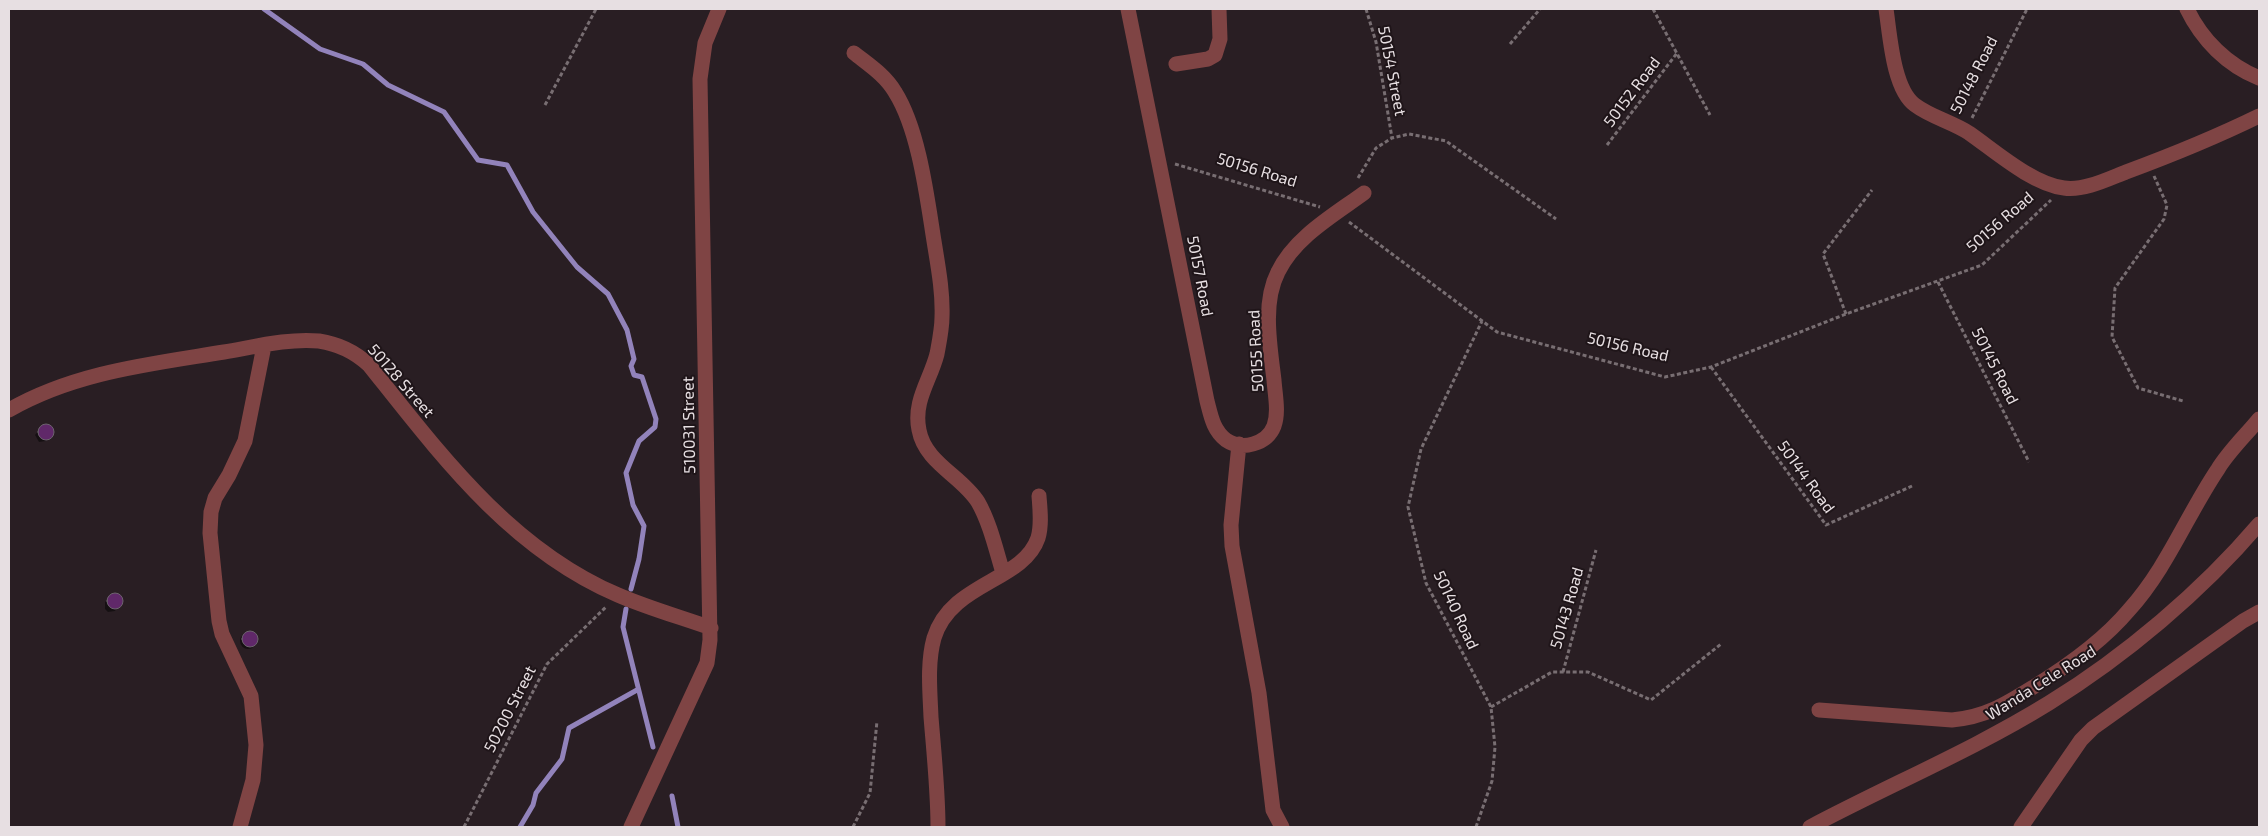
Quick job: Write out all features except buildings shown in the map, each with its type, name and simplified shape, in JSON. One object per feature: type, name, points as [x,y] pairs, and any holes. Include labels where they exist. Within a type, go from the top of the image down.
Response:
[{"type":"street","name":"510031 Street","points":[[631,827],[707,662],[711,628],[700,79],[705,43],[719,9]]},
{"type":"street","points":[[1128,9],[1159,159]]},
{"type":"street","points":[[1176,64],[1208,59],[1215,56],[1220,39],[1219,9]]},
{"type":"street","name":"50148 Road","points":[[1886,9],[1898,77],[1906,96],[1915,105],[1966,131],[2026,172],[2064,188]]},
{"type":"street","points":[[2187,9],[2206,40],[2226,59],[2259,78]]},
{"type":"street","points":[[854,53],[884,77],[902,104],[915,145],[929,211],[938,268],[942,316],[936,355],[920,398],[917,416],[919,432],[931,455],[969,490],[978,502],[985,516],[1003,574]]},
{"type":"street","points":[[2064,188],[2095,183],[2148,164],[2189,148],[2259,116]]},
{"type":"street","name":"50157 Road","points":[[1159,159],[1213,426],[1230,442],[1239,444]]},
{"type":"street","name":"50155 Road","points":[[1239,444],[1255,444],[1268,436],[1274,426],[1276,398],[1269,316],[1271,296],[1278,272],[1297,246],[1338,213],[1360,187]]},
{"type":"street","name":"50128 Street","points":[[9,410],[52,389],[84,378],[125,368],[264,346],[317,341],[345,347],[357,354],[369,365],[472,490],[530,543],[567,568],[618,595],[711,628]]},
{"type":"street","points":[[240,827],[253,780],[255,736],[251,696],[222,634],[219,621],[210,533],[210,512],[215,498],[229,475],[245,441],[264,346]]},
{"type":"street","points":[[1819,710],[1952,720],[1970,719],[2002,706],[2061,670],[2096,642],[2130,610],[2171,553],[2219,467],[2259,419]]},
{"type":"street","points":[[1239,444],[1231,526],[1232,546],[1259,693],[1272,804],[1276,818],[1282,827]]},
{"type":"street","points":[[938,827],[929,686],[934,637],[942,623],[959,602],[981,585],[1003,574],[1024,558],[1038,537],[1039,496]]},
{"type":"street","name":"Wanda Cele Road","points":[[1810,827],[1985,739],[2049,703],[2116,656],[2179,604],[2240,546],[2259,524]]},
{"type":"street","points":[[2022,827],[2076,747],[2093,728],[2243,621],[2259,612]]},
{"type":"path","points":[[545,105],[596,9]]},
{"type":"path","name":"50154 Street","points":[[1366,9],[1376,42],[1392,138]]},
{"type":"path","points":[[1510,44],[1540,9]]},
{"type":"path","points":[[1653,9],[1710,115]]},
{"type":"path","name":"50148 Road","points":[[1966,131],[2027,9]]},
{"type":"path","name":"50152 Road","points":[[1607,145],[1677,53]]},
{"type":"path","points":[[1360,187],[1376,148],[1392,138],[1409,134],[1446,141],[1556,219]]},
{"type":"path","name":"50156 Road","points":[[1159,159],[1338,213],[1497,332],[1665,377],[1710,367],[1846,314],[1982,265],[2064,188]]},
{"type":"path","points":[[2148,164],[2168,205],[2164,219],[2115,288],[2112,337],[2138,388],[2183,401]]},
{"type":"path","points":[[1846,314],[1823,254],[1872,190]]},
{"type":"path","name":"50145 Road","points":[[1938,282],[2029,462]]},
{"type":"path","name":"50140 Road","points":[[1476,827],[1492,781],[1495,746],[1491,708],[1426,583],[1408,507],[1422,449],[1482,321]]},
{"type":"path","name":"50144 Road","points":[[1710,367],[1826,525],[1912,486]]},
{"type":"path","name":"50143 Road","points":[[1563,672],[1596,550]]},
{"type":"path","name":"50200 Street","points":[[464,827],[547,664],[618,595]]},
{"type":"path","points":[[1491,708],[1552,672],[1588,672],[1650,700],[1721,644]]},
{"type":"path","points":[[853,827],[870,793],[877,721]]},
{"type":"waterway","points":[[264,9],[320,49],[363,64],[388,85],[444,112],[478,160],[507,165],[533,212],[577,267],[608,294],[627,330],[634,359],[631,366],[634,375],[642,377],[656,419],[655,427],[639,441],[626,473],[633,505],[644,526],[639,559],[631,589]]},
{"type":"waterway","points":[[626,609],[623,627],[653,747]]},
{"type":"waterway","points":[[520,827],[533,805],[536,793],[562,759],[569,728],[637,690]]},
{"type":"waterway","points":[[672,796],[678,827]]}]
